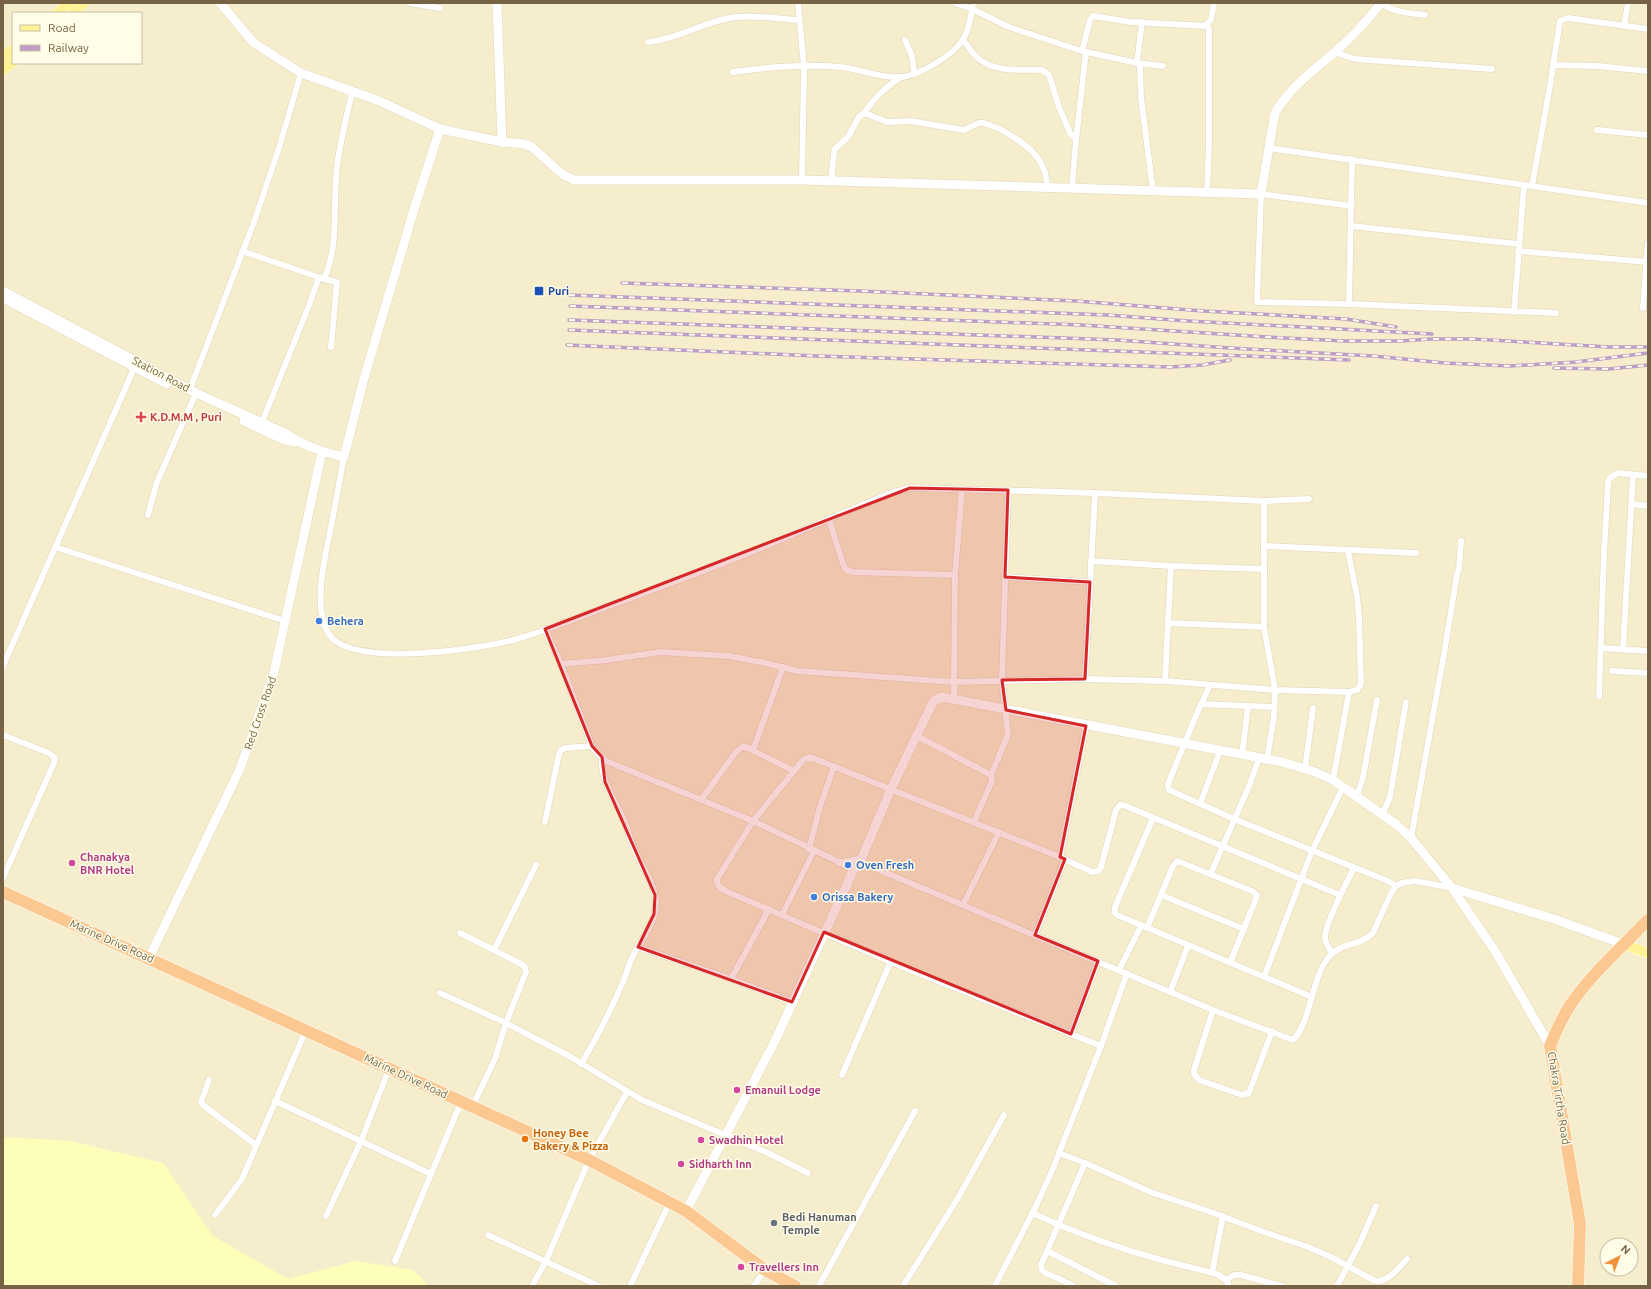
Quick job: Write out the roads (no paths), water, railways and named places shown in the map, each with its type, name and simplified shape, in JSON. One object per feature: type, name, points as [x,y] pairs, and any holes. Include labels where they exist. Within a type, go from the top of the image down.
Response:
[{"type":"highway","name":"Marine Drive Road","points":[[3,892],[589,1160],[686,1211],[765,1270],[795,1286]]},
{"type":"highway","name":"Chakra Tirtha Road","points":[[1578,1286],[1580,1224],[1550,1046],[1559,1024],[1570,1004],[1623,944],[1648,920]]},
{"type":"main road","points":[[58,12],[69,3]]},
{"type":"main road","points":[[74,12],[84,3]]},
{"type":"main road","points":[[220,3],[254,43],[300,73],[376,100],[440,129],[502,142],[525,144],[532,148],[562,174],[574,180],[802,180],[1261,194],[1275,113],[1281,103],[1296,85],[1355,34],[1381,3]]},
{"type":"main road","points":[[497,3],[502,142]]},
{"type":"main road","points":[[3,57],[12,50]]},
{"type":"main road","points":[[3,70],[12,63]]},
{"type":"main road","points":[[344,457],[363,382],[415,206],[440,129]]},
{"type":"main road","name":"Station Road","points":[[3,291],[136,364],[194,393],[262,422],[285,433],[298,442],[322,452],[344,457]]},
{"type":"main road","points":[[3,298],[136,364]]},
{"type":"main road","points":[[194,393],[282,439],[298,442]]},
{"type":"main road","name":"Red Cross Road","points":[[149,958],[240,769],[274,672],[322,452]]},
{"type":"main road","points":[[686,1211],[773,1044],[854,869],[861,860],[891,789],[917,736],[935,700],[942,697],[1263,759],[1305,769],[1333,780],[1397,825],[1411,838],[1452,888],[1495,951],[1550,1046]]},
{"type":"main road","points":[[1452,888],[1554,919],[1648,953]]},
{"type":"street","points":[[409,3],[440,8]]},
{"type":"street","points":[[798,3],[804,67],[802,180]]},
{"type":"street","points":[[955,3],[973,6],[1009,27],[1084,51],[1138,63],[1163,66]]},
{"type":"street","points":[[1072,189],[1084,51],[1090,20],[1093,16],[1142,22],[1205,25],[1211,20],[1214,3]]},
{"type":"street","points":[[1381,3],[1398,12],[1426,15]]},
{"type":"street","points":[[1624,26],[1628,3]]},
{"type":"street","points":[[733,72],[763,68],[804,67],[841,68],[884,76],[901,77],[914,74],[956,49],[963,40],[973,6]]},
{"type":"street","points":[[648,42],[663,41],[700,26],[737,17],[799,20]]},
{"type":"street","points":[[1532,186],[1559,25],[1563,19],[1568,18],[1648,29]]},
{"type":"street","points":[[1142,22],[1138,63],[1153,191]]},
{"type":"street","points":[[1205,25],[1209,29],[1210,78],[1207,193]]},
{"type":"street","points":[[905,40],[912,56],[914,74]]},
{"type":"street","points":[[963,40],[975,55],[987,64],[1005,69],[1042,70],[1046,72],[1052,80],[1059,107],[1068,128],[1076,140]]},
{"type":"street","points":[[1334,52],[1355,59],[1492,69]]},
{"type":"street","points":[[1553,65],[1597,66],[1648,71]]},
{"type":"street","points":[[148,515],[157,482],[194,393],[242,251],[254,222],[279,148],[300,73]]},
{"type":"street","points":[[831,181],[835,149],[848,136],[859,117],[863,114],[876,96],[901,77]]},
{"type":"street","points":[[262,422],[333,250],[335,236],[336,168],[352,92]]},
{"type":"street","points":[[863,114],[867,114],[887,122],[910,121],[964,130],[979,123],[984,123],[1000,129],[1027,147],[1040,161],[1045,172],[1048,188]]},
{"type":"street","points":[[1597,130],[1648,136]]},
{"type":"street","points":[[1269,148],[1352,158],[1524,186],[1648,203]]},
{"type":"street","points":[[1349,304],[1352,158]]},
{"type":"street","points":[[1514,312],[1518,244],[1524,186]]},
{"type":"street","points":[[1352,206],[1261,194],[1257,302],[1349,304],[1556,313]]},
{"type":"street","points":[[1351,226],[1518,244]]},
{"type":"street","points":[[1643,308],[1648,243]]},
{"type":"street","points":[[242,251],[336,282],[331,347]]},
{"type":"street","points":[[1518,251],[1647,262]]},
{"type":"street","points":[[3,666],[136,364]]},
{"type":"street","points":[[344,457],[322,575],[321,610],[328,635],[341,645],[356,651],[384,653],[424,653],[512,640],[743,555],[891,493],[910,488],[1095,493],[1264,501],[1309,499]]},
{"type":"street","points":[[1599,696],[1608,484],[1612,476],[1617,473],[1648,476]]},
{"type":"street","points":[[1623,649],[1633,475]]},
{"type":"street","points":[[954,699],[955,575],[962,489]]},
{"type":"street","points":[[974,822],[992,780],[991,775],[1008,735],[1002,680],[1008,490]]},
{"type":"street","points":[[1084,679],[1095,493]]},
{"type":"street","points":[[1211,873],[1234,819],[1263,759],[1274,707],[1275,690],[1264,627],[1264,501]]},
{"type":"street","points":[[1631,504],[1648,506]]},
{"type":"street","points":[[829,519],[846,570],[853,572],[955,575]]},
{"type":"street","points":[[1411,838],[1459,569],[1461,541]]},
{"type":"street","points":[[1264,546],[1416,553]]},
{"type":"street","points":[[55,547],[285,621]]},
{"type":"street","points":[[561,664],[607,660],[660,652],[729,656],[798,671],[954,682],[1084,679],[1165,681],[1275,690],[1348,692],[1357,690],[1361,684],[1360,617],[1348,551]]},
{"type":"street","points":[[1091,561],[1171,566],[1264,569]]},
{"type":"street","points":[[1165,681],[1171,566]]},
{"type":"street","points":[[1005,578],[1090,582]]},
{"type":"street","points":[[1168,623],[1264,627]]},
{"type":"street","points":[[545,629],[561,664],[592,746],[602,757],[753,821],[811,850],[854,869]]},
{"type":"street","points":[[1600,648],[1648,651]]},
{"type":"street","points":[[753,750],[783,667]]},
{"type":"street","points":[[1612,671],[1648,673]]},
{"type":"street","points":[[1210,685],[1167,787],[1172,792],[1234,819],[1388,881],[1396,886]]},
{"type":"street","points":[[1333,780],[1348,692]]},
{"type":"street","points":[[1357,797],[1363,777],[1378,700]]},
{"type":"street","points":[[1382,815],[1390,797],[1406,702]]},
{"type":"street","points":[[1201,704],[1274,707]]},
{"type":"street","points":[[1242,755],[1248,706]]},
{"type":"street","points":[[1305,769],[1313,708]]},
{"type":"street","points":[[1035,935],[1063,858],[1086,726]]},
{"type":"street","points":[[3,735],[49,753],[55,758],[3,878]]},
{"type":"street","points":[[917,736],[991,775]]},
{"type":"street","points":[[545,822],[561,750],[566,748],[592,746]]},
{"type":"street","points":[[701,800],[739,749],[746,747],[794,771]]},
{"type":"street","points":[[1200,804],[1220,751]]},
{"type":"street","points":[[581,1064],[598,1034],[654,914],[655,895],[633,847],[625,822],[605,782],[602,771],[602,757]]},
{"type":"street","points":[[1102,1046],[891,961],[730,893],[722,889],[717,882],[718,879],[753,821],[804,759],[810,757],[1063,858],[1092,872],[1099,871],[1101,867],[1116,810],[1120,805],[1340,895]]},
{"type":"street","points":[[782,915],[811,850],[819,810],[834,766]]},
{"type":"street","points":[[1264,977],[1312,851],[1343,787]]},
{"type":"street","points":[[1153,818],[1114,910],[1117,915],[1312,997]]},
{"type":"street","points":[[963,905],[999,832]]},
{"type":"street","points":[[839,863],[861,860],[963,905],[1212,1010],[1293,1040],[1298,1034],[1321,969],[1332,953],[1369,938],[1373,933],[1390,893],[1396,886],[1402,883],[1415,881],[1452,888]]},
{"type":"street","points":[[1119,970],[1144,927],[1161,895],[1173,866],[1177,861],[1211,873],[1252,891],[1257,895],[1230,963]]},
{"type":"street","points":[[494,950],[536,865]]},
{"type":"street","points":[[1332,953],[1325,938],[1326,932],[1340,895],[1354,868]]},
{"type":"street","points":[[1161,895],[1244,929]]},
{"type":"street","points":[[731,978],[769,909]]},
{"type":"street","points":[[395,1261],[431,1174],[467,1104],[495,1059],[506,1023],[526,972],[525,967],[521,964],[460,933]]},
{"type":"street","points":[[1170,992],[1188,946]]},
{"type":"street","points":[[638,948],[731,978],[792,1002]]},
{"type":"street","points":[[842,1075],[891,961]]},
{"type":"street","points":[[1071,1034],[1098,961]]},
{"type":"street","points":[[995,1286],[1032,1213],[1059,1153],[1102,1046],[1127,973]]},
{"type":"street","points":[[440,993],[506,1023],[581,1064],[642,1100],[768,1153],[808,1173]]},
{"type":"street","points":[[1212,1010],[1194,1070],[1194,1074],[1198,1080],[1242,1095],[1249,1093],[1272,1031]]},
{"type":"street","points":[[215,1215],[242,1179],[306,1030]]},
{"type":"street","points":[[326,1216],[362,1141],[389,1068]]},
{"type":"street","points":[[209,1080],[200,1102],[256,1145]]},
{"type":"street","points":[[532,1286],[546,1261],[589,1160],[627,1092]]},
{"type":"street","points":[[275,1101],[431,1174]]},
{"type":"street","points":[[819,1286],[915,1111]]},
{"type":"street","points":[[903,1286],[958,1198],[1004,1115]]},
{"type":"street","points":[[1059,1153],[1085,1162],[1154,1193],[1308,1247],[1375,1281],[1379,1282],[1386,1279],[1407,1259]]},
{"type":"street","points":[[1074,1286],[1042,1270],[1041,1265],[1085,1162]]},
{"type":"street","points":[[630,1286],[670,1202]]},
{"type":"street","points":[[1337,1286],[1376,1206]]},
{"type":"street","points":[[1032,1213],[1058,1225],[1165,1261],[1219,1275],[1226,1280],[1229,1286]]},
{"type":"street","points":[[1212,1273],[1223,1216]]},
{"type":"street","points":[[488,1235],[600,1286]]},
{"type":"street","points":[[1047,1251],[1116,1286]]},
{"type":"street","points":[[754,1286],[765,1270]]},
{"type":"street","points":[[1226,1280],[1234,1275],[1241,1275],[1282,1286]]},
{"type":"railway","points":[[622,283],[860,291],[1076,301],[1203,311],[1346,319],[1396,327]]},
{"type":"railway","points":[[569,295],[1107,315],[1188,321],[1432,334]]},
{"type":"railway","points":[[570,306],[1081,325],[1345,341],[1473,339],[1609,347],[1648,347]]},
{"type":"railway","points":[[569,320],[1117,340],[1373,356],[1445,363],[1510,366],[1576,362],[1648,353]]},
{"type":"railway","points":[[569,330],[1349,360]]},
{"type":"railway","points":[[567,345],[816,356],[1170,367],[1202,365],[1230,360]]},
{"type":"railway","points":[[1554,368],[1609,369],[1648,365]]},
{"type":"place","name":"Puri","points":[[539,291]]},
{"type":"place","name":"K.D.M.M , Puri","points":[[141,417]]},
{"type":"place","name":"Behera","points":[[319,621]]},
{"type":"place","name":"Chanakya BNR Hotel","points":[[72,863]]},
{"type":"place","name":"Oven Fresh","points":[[848,865]]},
{"type":"place","name":"Orissa Bakery","points":[[814,897]]},
{"type":"place","name":"Emanuil Lodge","points":[[737,1090]]},
{"type":"place","name":"Honey Bee Bakery & Pizza","points":[[525,1139]]},
{"type":"place","name":"Swadhin Hotel","points":[[701,1140]]},
{"type":"place","name":"Sidharth Inn","points":[[681,1164]]},
{"type":"place","name":"Bedi Hanuman Temple","points":[[774,1223]]},
{"type":"place","name":"Travellers Inn","points":[[741,1267]]}]
